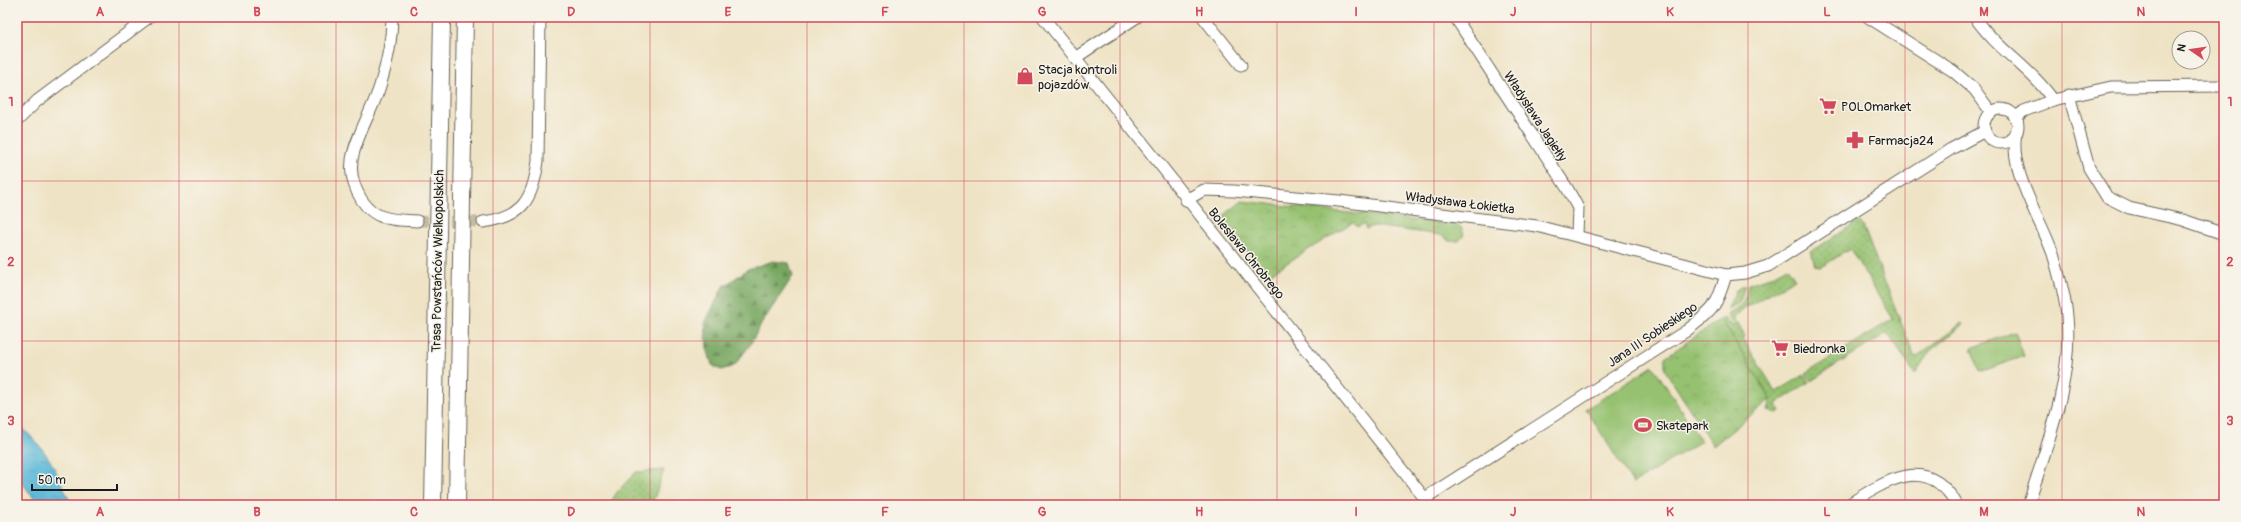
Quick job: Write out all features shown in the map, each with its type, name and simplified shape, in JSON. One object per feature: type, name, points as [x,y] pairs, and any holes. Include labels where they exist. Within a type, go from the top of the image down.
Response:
[{"type":"highway","name":"Trasa Powstańców Wielkopolskich","points":[[432,505],[442,17]]},
{"type":"highway","name":"Trasa Powstańców Wielkopolskich","points":[[457,505],[465,17]]},
{"type":"street","points":[[17,121],[36,102],[149,17]]},
{"type":"street","points":[[392,17],[388,56],[382,78],[352,160],[352,177],[358,193],[378,215],[395,219],[418,221]]},
{"type":"street","points":[[483,222],[500,220],[515,213],[528,199],[535,183],[538,161],[540,17]]},
{"type":"street","name":"Bolesława Chrobrego","points":[[1042,17],[1427,502]]},
{"type":"street","points":[[1075,58],[1137,17]]},
{"type":"street","points":[[1203,17],[1241,65]]},
{"type":"street","name":"Władysława Jagiełły","points":[[1455,17],[1567,188],[1578,208],[1577,235]]},
{"type":"street","points":[[1868,17],[1952,72],[1974,89],[1991,112]]},
{"type":"street","points":[[1975,17],[1988,35],[2033,75],[2052,100]]},
{"type":"street","points":[[2021,176],[2014,146],[2016,123],[2012,113],[2002,109],[1991,112],[1985,120],[1985,132],[1992,140],[2003,142],[2013,137],[2016,123],[2024,112],[2052,100],[2069,95],[2111,87],[2224,86]]},
{"type":"street","points":[[2069,95],[2089,168],[2107,197],[2129,208],[2183,220],[2224,234]]},
{"type":"street","points":[[1726,275],[1745,274],[1768,266],[1951,149],[1985,132]]},
{"type":"street","points":[[2003,142],[2021,176],[2052,253],[2061,282],[2068,332],[2063,385],[2028,505]]},
{"type":"street","name":"Władysława Łokietka","points":[[1186,200],[1204,190],[1234,191],[1339,201],[1537,226],[1577,235],[1726,275]]},
{"type":"street","name":"Jana III Sobieskiego","points":[[1427,502],[1686,331],[1713,310],[1720,297],[1726,275]]},
{"type":"street","points":[[1848,505],[1873,489],[1900,476],[1913,474],[1937,480],[1946,487],[1957,505]]},
{"type":"green space","points":[[1242,201],[1458,225],[1462,228],[1464,235],[1459,241],[1449,241],[1441,235],[1373,226],[1366,229],[1364,224],[1357,227],[1353,222],[1266,276],[1221,218]]},
{"type":"green space","points":[[1859,221],[1863,226],[1915,358],[1962,323],[1963,325],[1930,351],[1915,374],[1887,333],[1811,381],[1806,373],[1893,319],[1850,249],[1821,267],[1815,266],[1811,251]]},
{"type":"green space","points":[[773,261],[789,263],[793,276],[762,323],[750,345],[734,366],[721,370],[712,365],[707,348],[705,323],[723,287],[748,269]]},
{"type":"green space","points":[[1787,267],[1795,279],[1748,306],[1734,317],[1736,321],[1733,323],[1728,315],[1745,301],[1748,284],[1767,278]]},
{"type":"green space","points":[[1745,285],[1740,302],[1727,310],[1736,290]]},
{"type":"green space","points":[[1725,317],[1732,326],[1738,323],[1745,337],[1743,339],[1776,392],[1804,375],[1809,382],[1776,404],[1780,411],[1777,413],[1768,411],[1771,399],[1721,319]]},
{"type":"green space","points":[[1721,319],[1771,399],[1713,446],[1665,370],[1665,357]]},
{"type":"green space","points":[[2015,332],[2024,356],[1980,372],[1971,348]]},
{"type":"green space","name":"Skatepark","points":[[1653,366],[1701,441],[1633,484],[1586,409]]},
{"type":"green space","points":[[664,470],[652,505],[609,505],[617,492],[636,472]]},
{"type":"water","points":[[17,424],[36,442],[49,459],[70,502],[69,505],[39,505],[17,476]]},
{"type":"tunnel","points":[[417,221],[483,222]]},
{"type":"place","name":"Stacja kontroli pojazdów","points":[[1025,76]]},
{"type":"place","name":"POLOmarket","points":[[1828,106]]},
{"type":"place","name":"Farmacja24","points":[[1855,140]]},
{"type":"place","name":"Biedronka","points":[[1780,348]]},
{"type":"place","name":"Skatepark","points":[[1643,425]]}]
